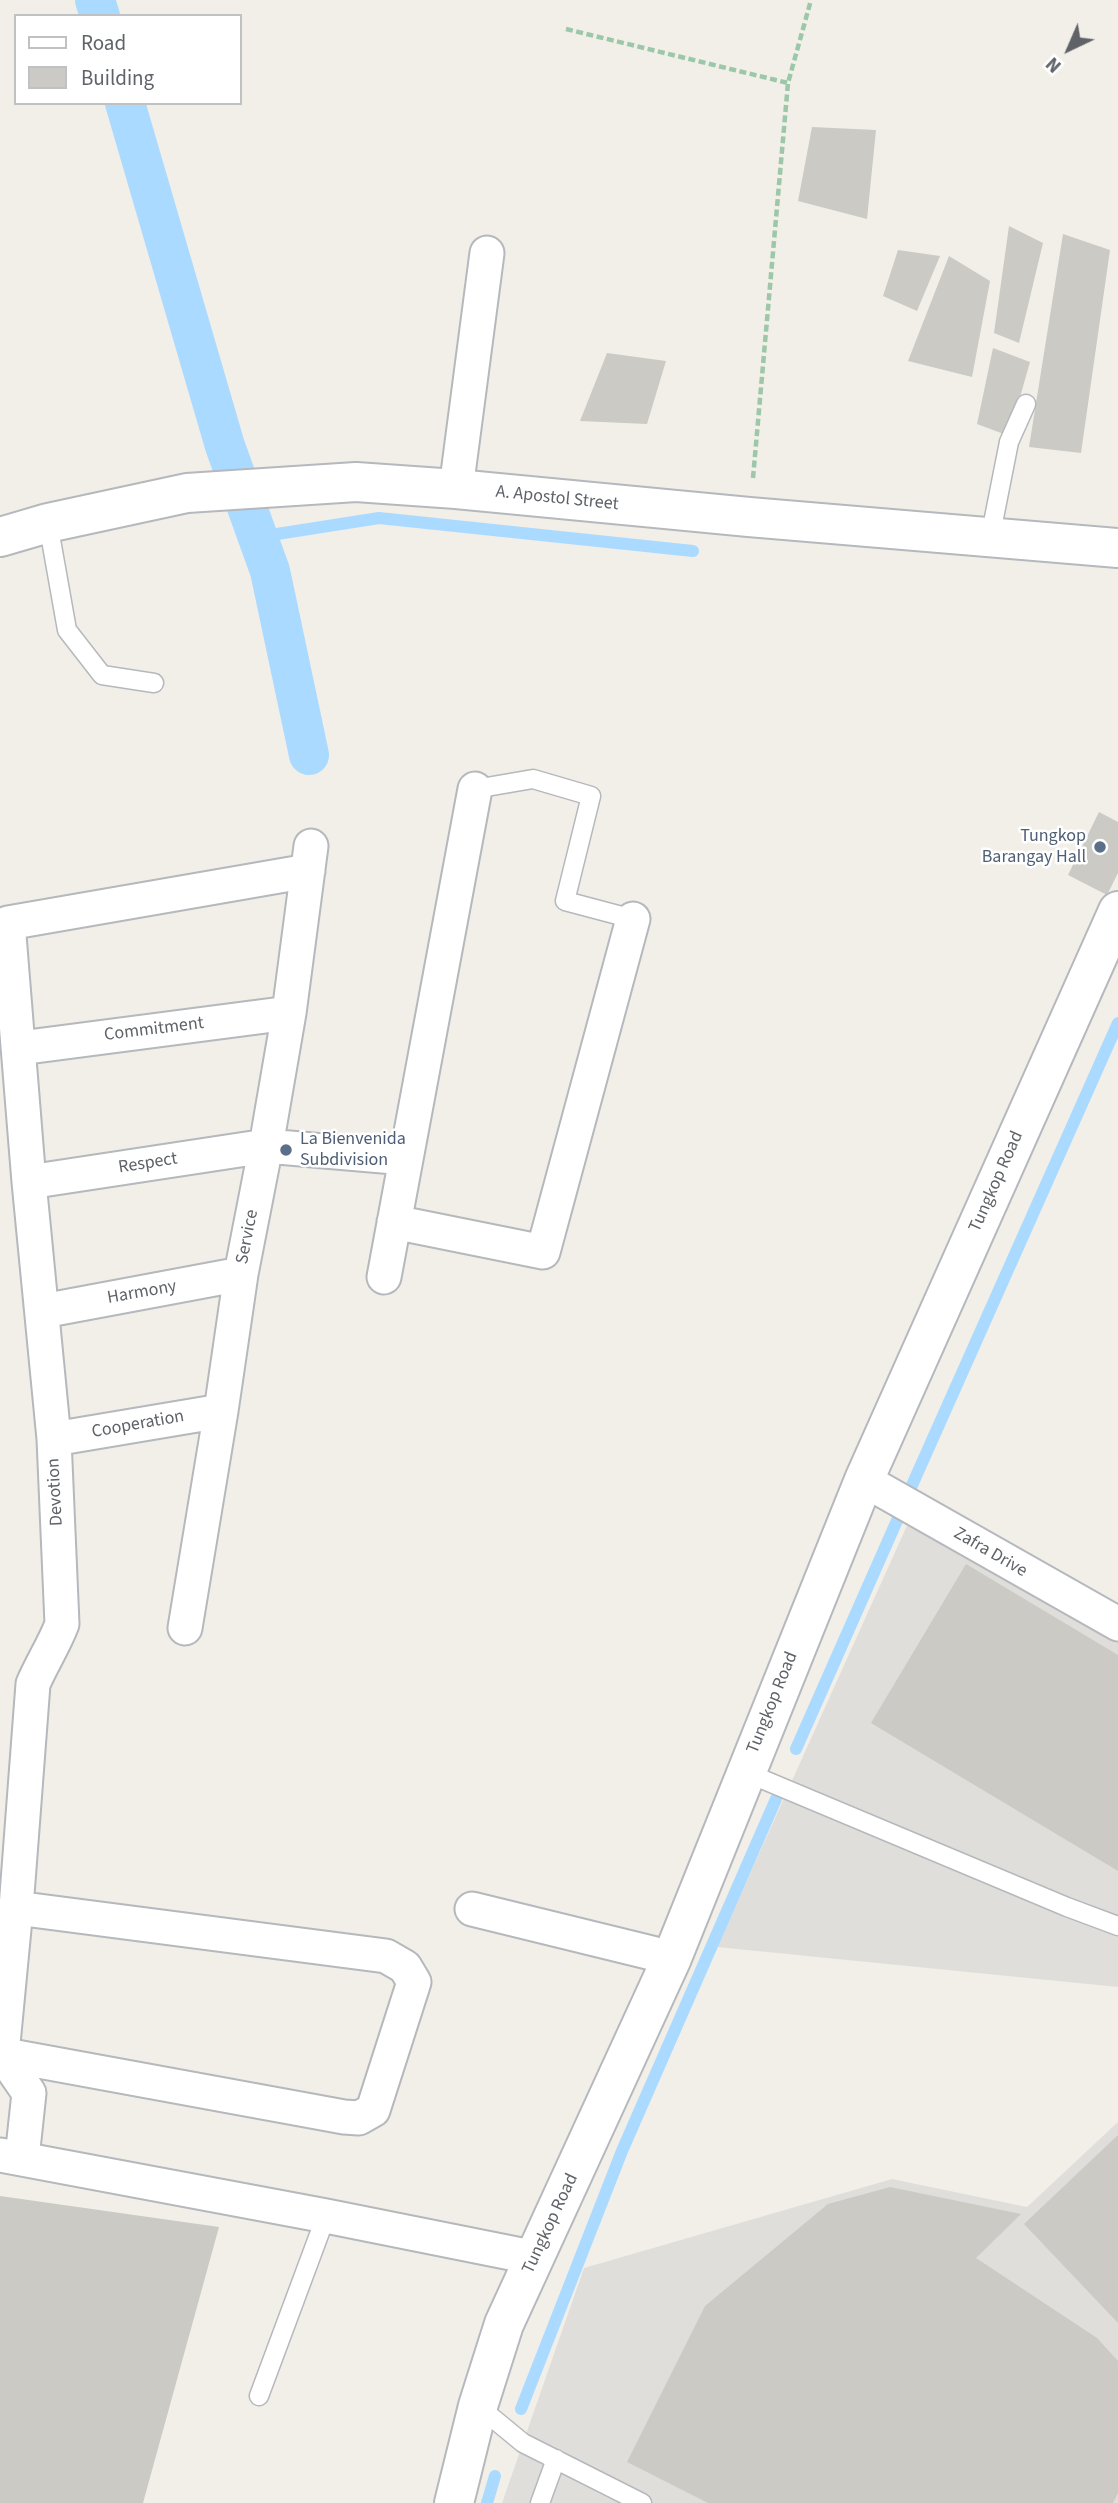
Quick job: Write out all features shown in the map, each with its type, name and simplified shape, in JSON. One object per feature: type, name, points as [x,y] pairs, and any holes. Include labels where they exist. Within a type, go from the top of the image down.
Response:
[{"type":"street","points":[[456,489],[487,253]]},
{"type":"street","name":"A. Apostol Street","points":[[0,537],[48,523],[187,493],[356,482],[1118,548]]},
{"type":"street","points":[[384,1277],[475,789]]},
{"type":"street","name":"Service","points":[[8,923],[309,858],[289,1013],[241,1274],[222,1411],[185,1628]]},
{"type":"street","name":"Tungkop Road","points":[[454,2503],[478,2406],[504,2324],[672,1958],[864,1480],[1118,911]]},
{"type":"street","points":[[394,1222],[543,1252],[633,919]]},
{"type":"street","name":"Devotion","points":[[1,2055],[16,1908],[33,1684],[42,1663],[54,1646],[62,1624],[54,1439],[8,923]]},
{"type":"street","name":"Commitment","points":[[20,1048],[289,1013]]},
{"type":"street","name":"Respect","points":[[29,1182],[266,1146],[406,1158]]},
{"type":"street","name":"Harmony","points":[[43,1311],[241,1274]]},
{"type":"street","name":"Cooperation","points":[[54,1439],[222,1411]]},
{"type":"street","name":"Zafra Drive","points":[[864,1480],[1118,1624]]},
{"type":"street","points":[[1,2055],[359,2118],[373,2110],[414,1982],[405,1967],[386,1956],[16,1908]]},
{"type":"street","points":[[472,1909],[672,1958]]},
{"type":"street","points":[[1,2055],[29,2093],[11,2156],[536,2258]]},
{"type":"lane","points":[[990,538],[1009,442],[1026,404]]},
{"type":"lane","points":[[48,523],[67,630],[102,675],[154,683]]},
{"type":"lane","points":[[475,789],[533,779],[591,796],[565,901],[633,919]]},
{"type":"lane","points":[[745,1772],[1118,1926]]},
{"type":"lane","points":[[260,2396],[326,2216]]},
{"type":"lane","points":[[478,2406],[523,2443],[642,2503]]},
{"type":"lane","points":[[540,2503],[556,2459]]},
{"type":"path","points":[[749,517],[788,83],[811,0]]},
{"type":"path","points":[[566,29],[788,83]]},
{"type":"shaded area","points":[[910,1519],[1118,1631],[1118,1987],[717,1947]]},
{"type":"shaded area","points":[[1118,2122],[1118,2503],[502,2503],[584,2268],[892,2179],[1027,2207]]},
{"type":"building","points":[[812,127],[876,130],[867,219],[798,201]]},
{"type":"building","points":[[1009,226],[1043,243],[1019,343],[994,333]]},
{"type":"building","points":[[1063,234],[1110,250],[1081,453],[1029,447]]},
{"type":"building","points":[[898,250],[940,256],[917,311],[883,296]]},
{"type":"building","points":[[949,256],[990,281],[972,377],[908,361]]},
{"type":"building","points":[[993,348],[1030,362],[1009,436],[977,424]]},
{"type":"building","points":[[607,353],[666,361],[647,424],[580,421]]},
{"type":"building","name":"Tungkop Barangay Hall","points":[[1099,812],[1118,822],[1118,873],[1107,895],[1068,875]]},
{"type":"building","points":[[966,1564],[1118,1655],[1118,1871],[871,1723]]},
{"type":"building","points":[[1118,2135],[1118,2323],[1024,2224]]},
{"type":"building","points":[[890,2187],[1021,2214],[976,2258],[1097,2338],[1118,2361],[1118,2493],[1113,2503],[708,2503],[627,2462],[705,2306],[828,2204]]},
{"type":"building","points":[[0,2196],[219,2227],[143,2503],[0,2503]]},
{"type":"waterway","points":[[95,0],[99,14]]},
{"type":"waterway","points":[[126,105],[225,446],[270,571],[309,755]]},
{"type":"waterway","points":[[258,537],[379,518],[693,551]]},
{"type":"waterway","points":[[909,1492],[1118,1023]]},
{"type":"waterway","points":[[796,1749],[899,1516]]},
{"type":"waterway","points":[[521,2409],[622,2151],[776,1799]]},
{"type":"waterway","points":[[487,2503],[495,2476]]},
{"type":"place","name":"Tungkop Barangay Hall","points":[[1100,847]]},
{"type":"place","name":"La Bienvenida Subdivision","points":[[286,1150]]}]
